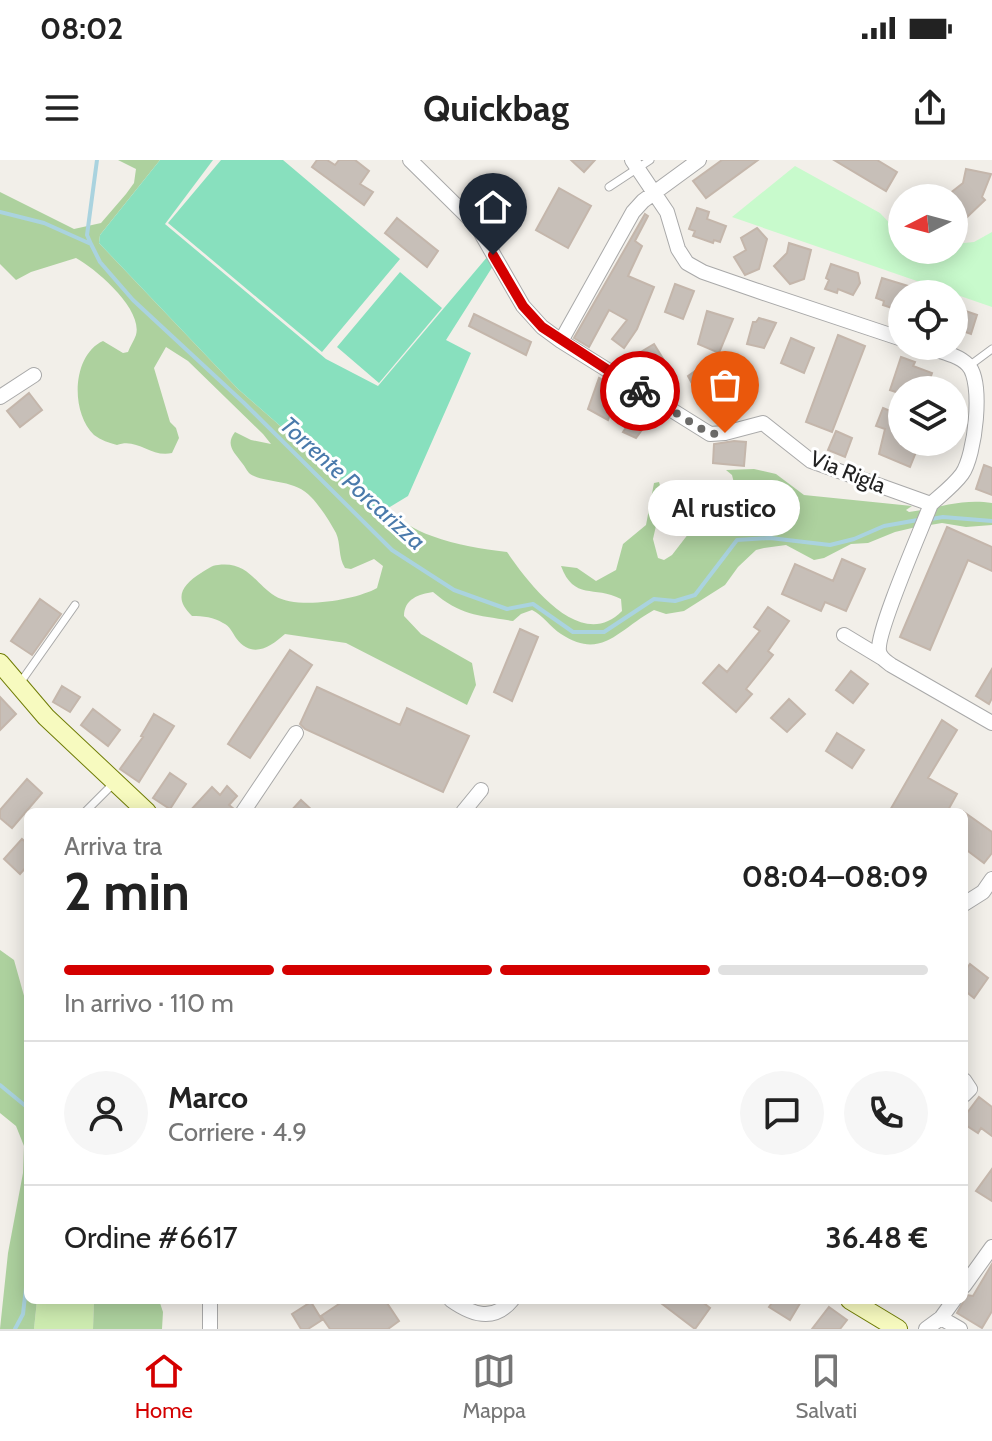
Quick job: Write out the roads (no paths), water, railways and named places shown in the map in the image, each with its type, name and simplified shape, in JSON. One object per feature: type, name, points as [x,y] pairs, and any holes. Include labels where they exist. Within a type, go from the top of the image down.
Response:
[{"type":"main road","points":[[0,663],[46,717],[143,808]]},
{"type":"main road","points":[[857,1304],[898,1329]]},
{"type":"street","points":[[410,160],[477,226],[523,306],[542,327],[561,341],[633,212],[699,160]]},
{"type":"street","points":[[640,163],[667,212],[678,249],[687,263],[703,272],[888,334]]},
{"type":"street","name":"Via Rigla","points":[[561,341],[710,434],[763,423],[811,461],[927,514]]},
{"type":"street","points":[[882,658],[879,649],[884,627],[927,514],[962,474],[968,461],[977,405],[977,381],[962,360]]},
{"type":"street","points":[[0,397],[34,375]]},
{"type":"street","points":[[844,635],[992,723]]},
{"type":"street","points":[[246,808],[296,733]]},
{"type":"street","points":[[466,808],[481,790]]},
{"type":"street","points":[[968,901],[983,892],[992,879]]},
{"type":"street","points":[[968,1280],[992,1247]]},
{"type":"street","points":[[210,1304],[210,1329]]},
{"type":"street","points":[[456,1304],[466,1311],[492,1315],[508,1304]]},
{"type":"street","points":[[926,1329],[941,1318],[951,1304]]},
{"type":"street","points":[[941,1318],[960,1329]]},
{"type":"lane","points":[[609,187],[640,163]]},
{"type":"lane","points":[[969,366],[992,349]]},
{"type":"lane","points":[[19,685],[75,605]]},
{"type":"lane","points":[[89,808],[115,782]]},
{"type":"waterway","points":[[91,244],[87,235],[97,160]]},
{"type":"waterway","name":"Torrente Porcarizza","points":[[0,212],[44,223],[91,244],[100,262],[133,300],[244,403],[392,550],[454,590],[507,609],[533,604],[573,632],[604,632],[654,599],[675,601],[695,595],[737,540],[770,538],[830,545],[884,526],[918,520]]},
{"type":"waterway","name":"Torrente Porcarizza","points":[[931,519],[992,521]]},
{"type":"waterway","points":[[0,1085],[24,1105]]},
{"type":"waterway","points":[[15,1329],[24,1304]]},
{"type":"place","name":"Al rustico","points":[[725,433]]}]
